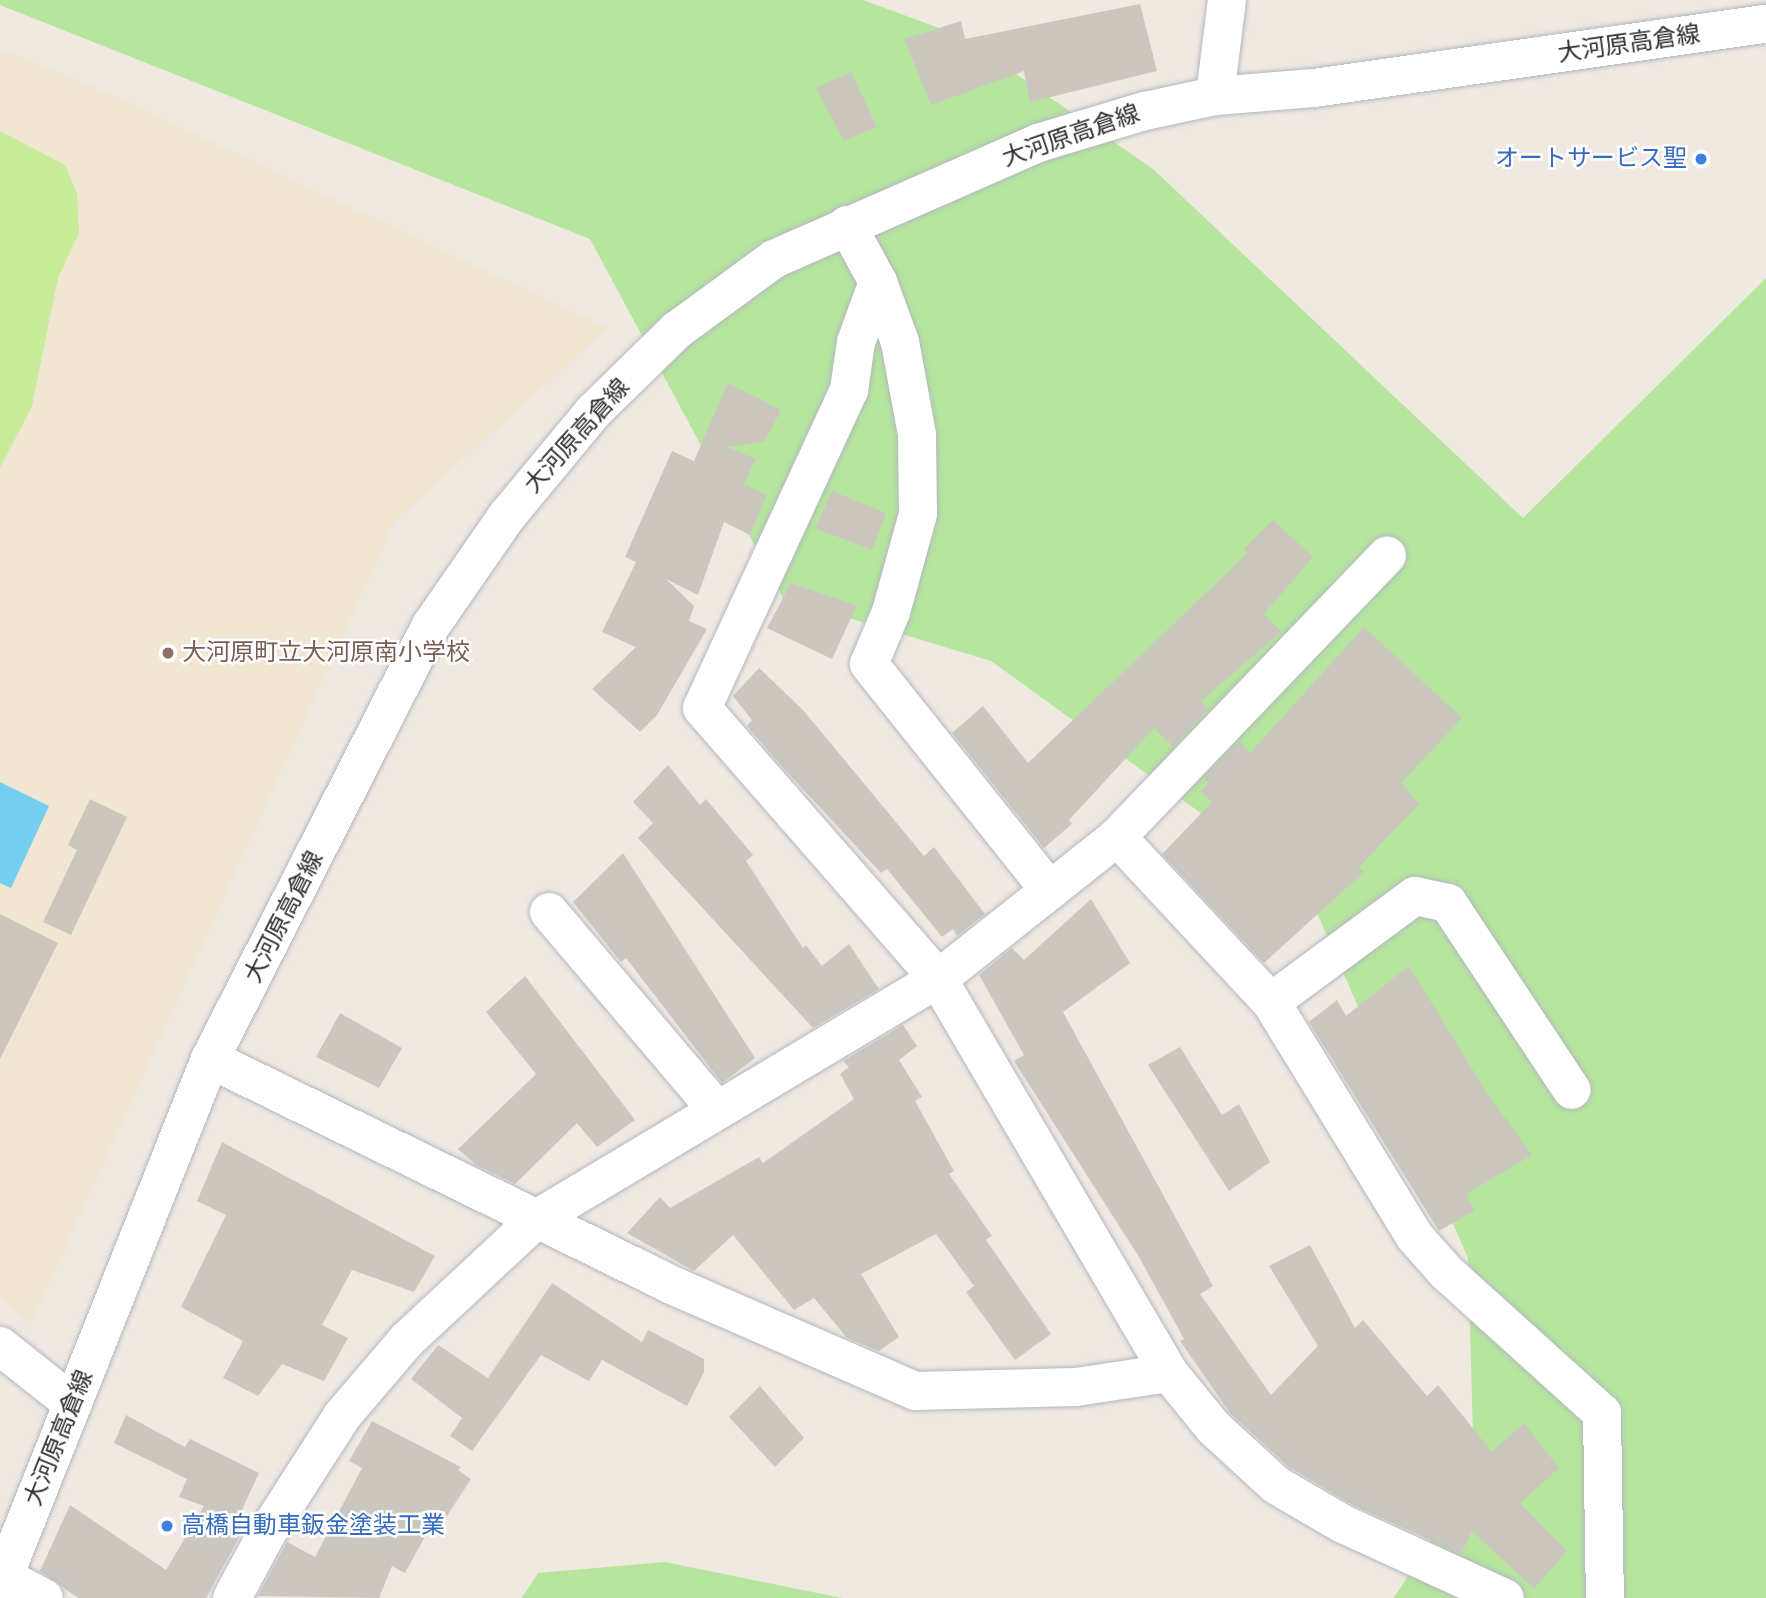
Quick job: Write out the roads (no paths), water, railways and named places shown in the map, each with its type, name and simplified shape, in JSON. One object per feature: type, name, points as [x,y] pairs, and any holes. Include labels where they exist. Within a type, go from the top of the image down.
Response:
[{"type":"street","points":[[1215,96],[1227,0]]},
{"type":"street","name":"大河原高倉線","points":[[2,1581],[211,1059],[430,627],[507,516],[594,411],[677,330],[774,259],[1038,143],[1145,111],[1215,96],[1314,88],[1766,24]]},
{"type":"street","points":[[847,225],[878,282],[900,342],[917,435],[918,514],[891,612],[869,664],[1050,891]]},
{"type":"street","points":[[878,282],[856,342],[849,390],[702,708],[938,979],[1169,1373],[1214,1428],[1276,1485],[1343,1524],[1505,1598]]},
{"type":"street","points":[[232,1598],[267,1532],[342,1416],[407,1340],[538,1218],[715,1108],[938,979],[1117,837],[1387,555]]},
{"type":"street","points":[[1117,837],[1271,1002],[1415,1237],[1446,1272],[1602,1413],[1605,1598]]},
{"type":"street","points":[[1271,1002],[1416,896],[1448,903],[1572,1090]]},
{"type":"street","points":[[549,912],[715,1108]]},
{"type":"street","points":[[211,1059],[676,1287],[915,1391],[1076,1387],[1169,1373]]},
{"type":"street","points":[[0,1346],[73,1404]]},
{"type":"street","points":[[2,1581],[44,1598]]},
{"type":"water","points":[[0,782],[49,806],[11,888],[0,883]]},
{"type":"place","name":"オートサービス聖","points":[[1701,159]]},
{"type":"place","name":"大河原町立大河原南小学校","points":[[168,653]]},
{"type":"place","name":"高橋自動車鈑金塗装工業","points":[[167,1526]]}]
